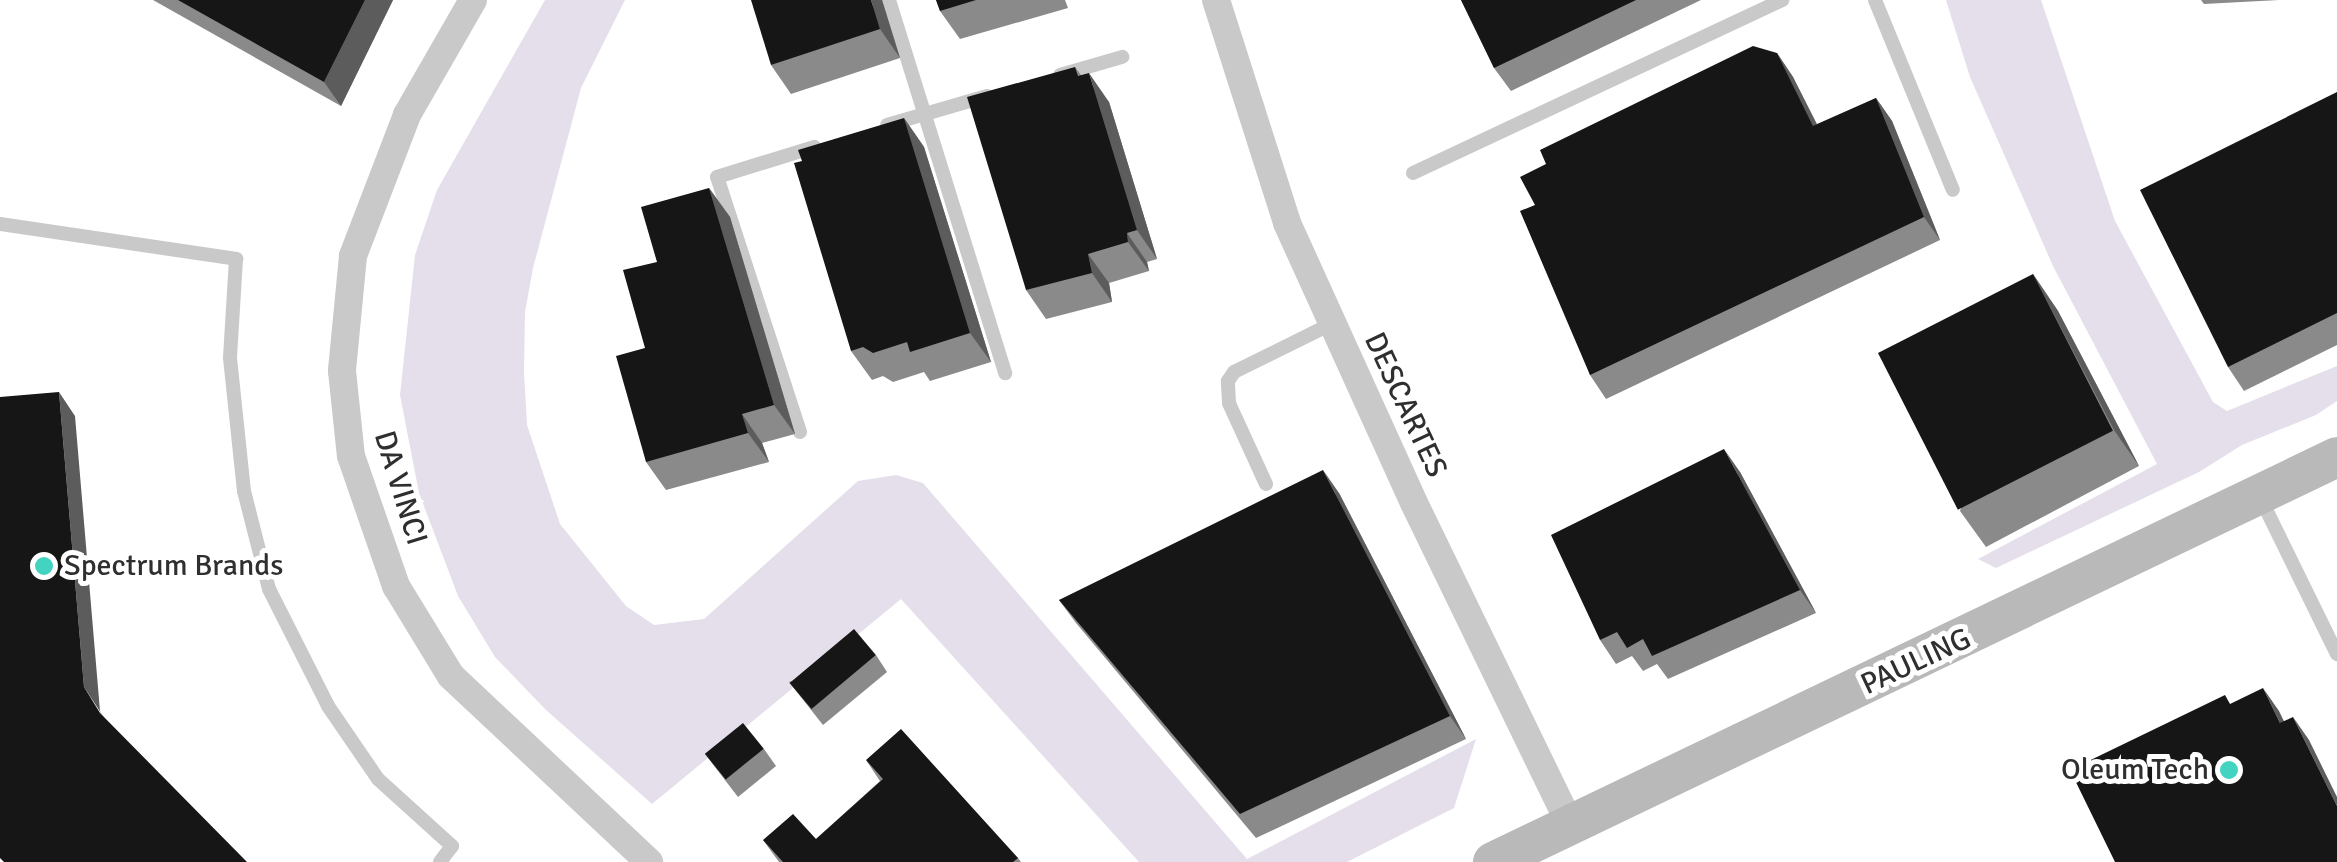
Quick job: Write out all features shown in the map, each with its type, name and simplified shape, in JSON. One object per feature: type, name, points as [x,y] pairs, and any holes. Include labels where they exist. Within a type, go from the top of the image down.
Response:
[{"type":"street","name":"DA VINCI","points":[[473,0],[407,115],[353,256],[342,371],[351,456],[396,586],[451,676],[649,862]]},
{"type":"street","name":"DESCARTES","points":[[1216,0],[1287,224],[1570,824]]},
{"type":"street","name":"PAULING","points":[[1493,862],[2337,457]]},
{"type":"lane","points":[[888,0],[1005,373]]},
{"type":"lane","points":[[1413,173],[1782,0]]},
{"type":"lane","points":[[1875,0],[1953,190]]},
{"type":"lane","points":[[1050,78],[1122,57]]},
{"type":"lane","points":[[868,131],[996,93]]},
{"type":"lane","points":[[800,432],[718,177],[830,142]]},
{"type":"lane","points":[[0,224],[236,259],[230,358],[244,491],[269,589],[328,706],[378,779],[452,846],[440,862]]},
{"type":"lane","points":[[1266,484],[1229,403],[1228,382],[1234,372],[1331,324]]},
{"type":"lane","points":[[2259,496],[2337,654]]},
{"type":"shaded area","points":[[545,0],[625,0],[581,88],[533,268],[525,312],[524,372],[527,425],[560,524],[626,606],[654,625],[704,619],[858,481],[896,475],[923,483],[1247,859],[1476,739],[1454,808],[1347,862],[1139,862],[901,599],[652,804],[546,710],[495,657],[458,596],[419,493],[400,395],[415,255],[437,190]]},
{"type":"shaded area","points":[[1946,0],[2041,0],[2115,221],[2213,402],[2227,411],[2337,366],[2337,401],[2316,415],[2242,445],[2199,472],[1996,568],[1978,559],[2157,464],[2053,266],[1970,77]]},
{"type":"building","points":[[178,0],[365,0],[324,82]]},
{"type":"building","points":[[751,0],[871,0],[880,29],[771,65]]},
{"type":"building","points":[[936,0],[976,0],[940,11]]},
{"type":"building","points":[[1461,0],[1636,0],[1494,68]]},
{"type":"building","points":[[1753,46],[1777,53],[1813,126],[1876,98],[1924,217],[1590,375],[1520,211],[1535,205],[1520,177],[1546,164],[1540,150]]},
{"type":"building","points":[[1075,67],[1078,76],[1089,73],[1137,230],[1127,233],[1128,242],[1088,254],[1092,273],[1026,290],[967,97]]},
{"type":"building","points":[[2337,92],[2337,313],[2228,367],[2140,190]]},
{"type":"building","points":[[904,118],[970,333],[910,352],[907,342],[873,353],[863,347],[851,351],[794,163],[802,161],[798,150]]},
{"type":"building","points":[[709,188],[774,405],[742,414],[748,433],[646,462],[616,356],[645,348],[623,270],[657,262],[641,207]]},
{"type":"building","points":[[2033,274],[2113,431],[1958,510],[1878,353]]},
{"type":"building","name":"Spectrum Brands","points":[[59,392],[84,687],[100,713],[247,862],[4,862],[0,858],[0,397]]},
{"type":"building","points":[[1724,449],[1800,590],[1652,656],[1643,639],[1627,648],[1617,632],[1600,640],[1551,535]]},
{"type":"building","points":[[1323,470],[1450,716],[1240,814],[1059,600]]},
{"type":"building","points":[[854,629],[876,655],[812,709],[790,683]]},
{"type":"building","name":"Oleum Tech","points":[[2263,688],[2280,723],[2293,717],[2337,806],[2337,862],[2115,862],[2070,770],[2225,695],[2230,704]]},
{"type":"building","points":[[743,723],[764,749],[726,779],[705,754]]},
{"type":"building","points":[[901,729],[1018,858],[1013,862],[783,862],[763,840],[793,814],[816,839],[883,779],[866,760]]},
{"type":"place","name":"Spectrum Brands","points":[[44,566]]},
{"type":"place","name":"Oleum Tech","points":[[2229,770]]}]
